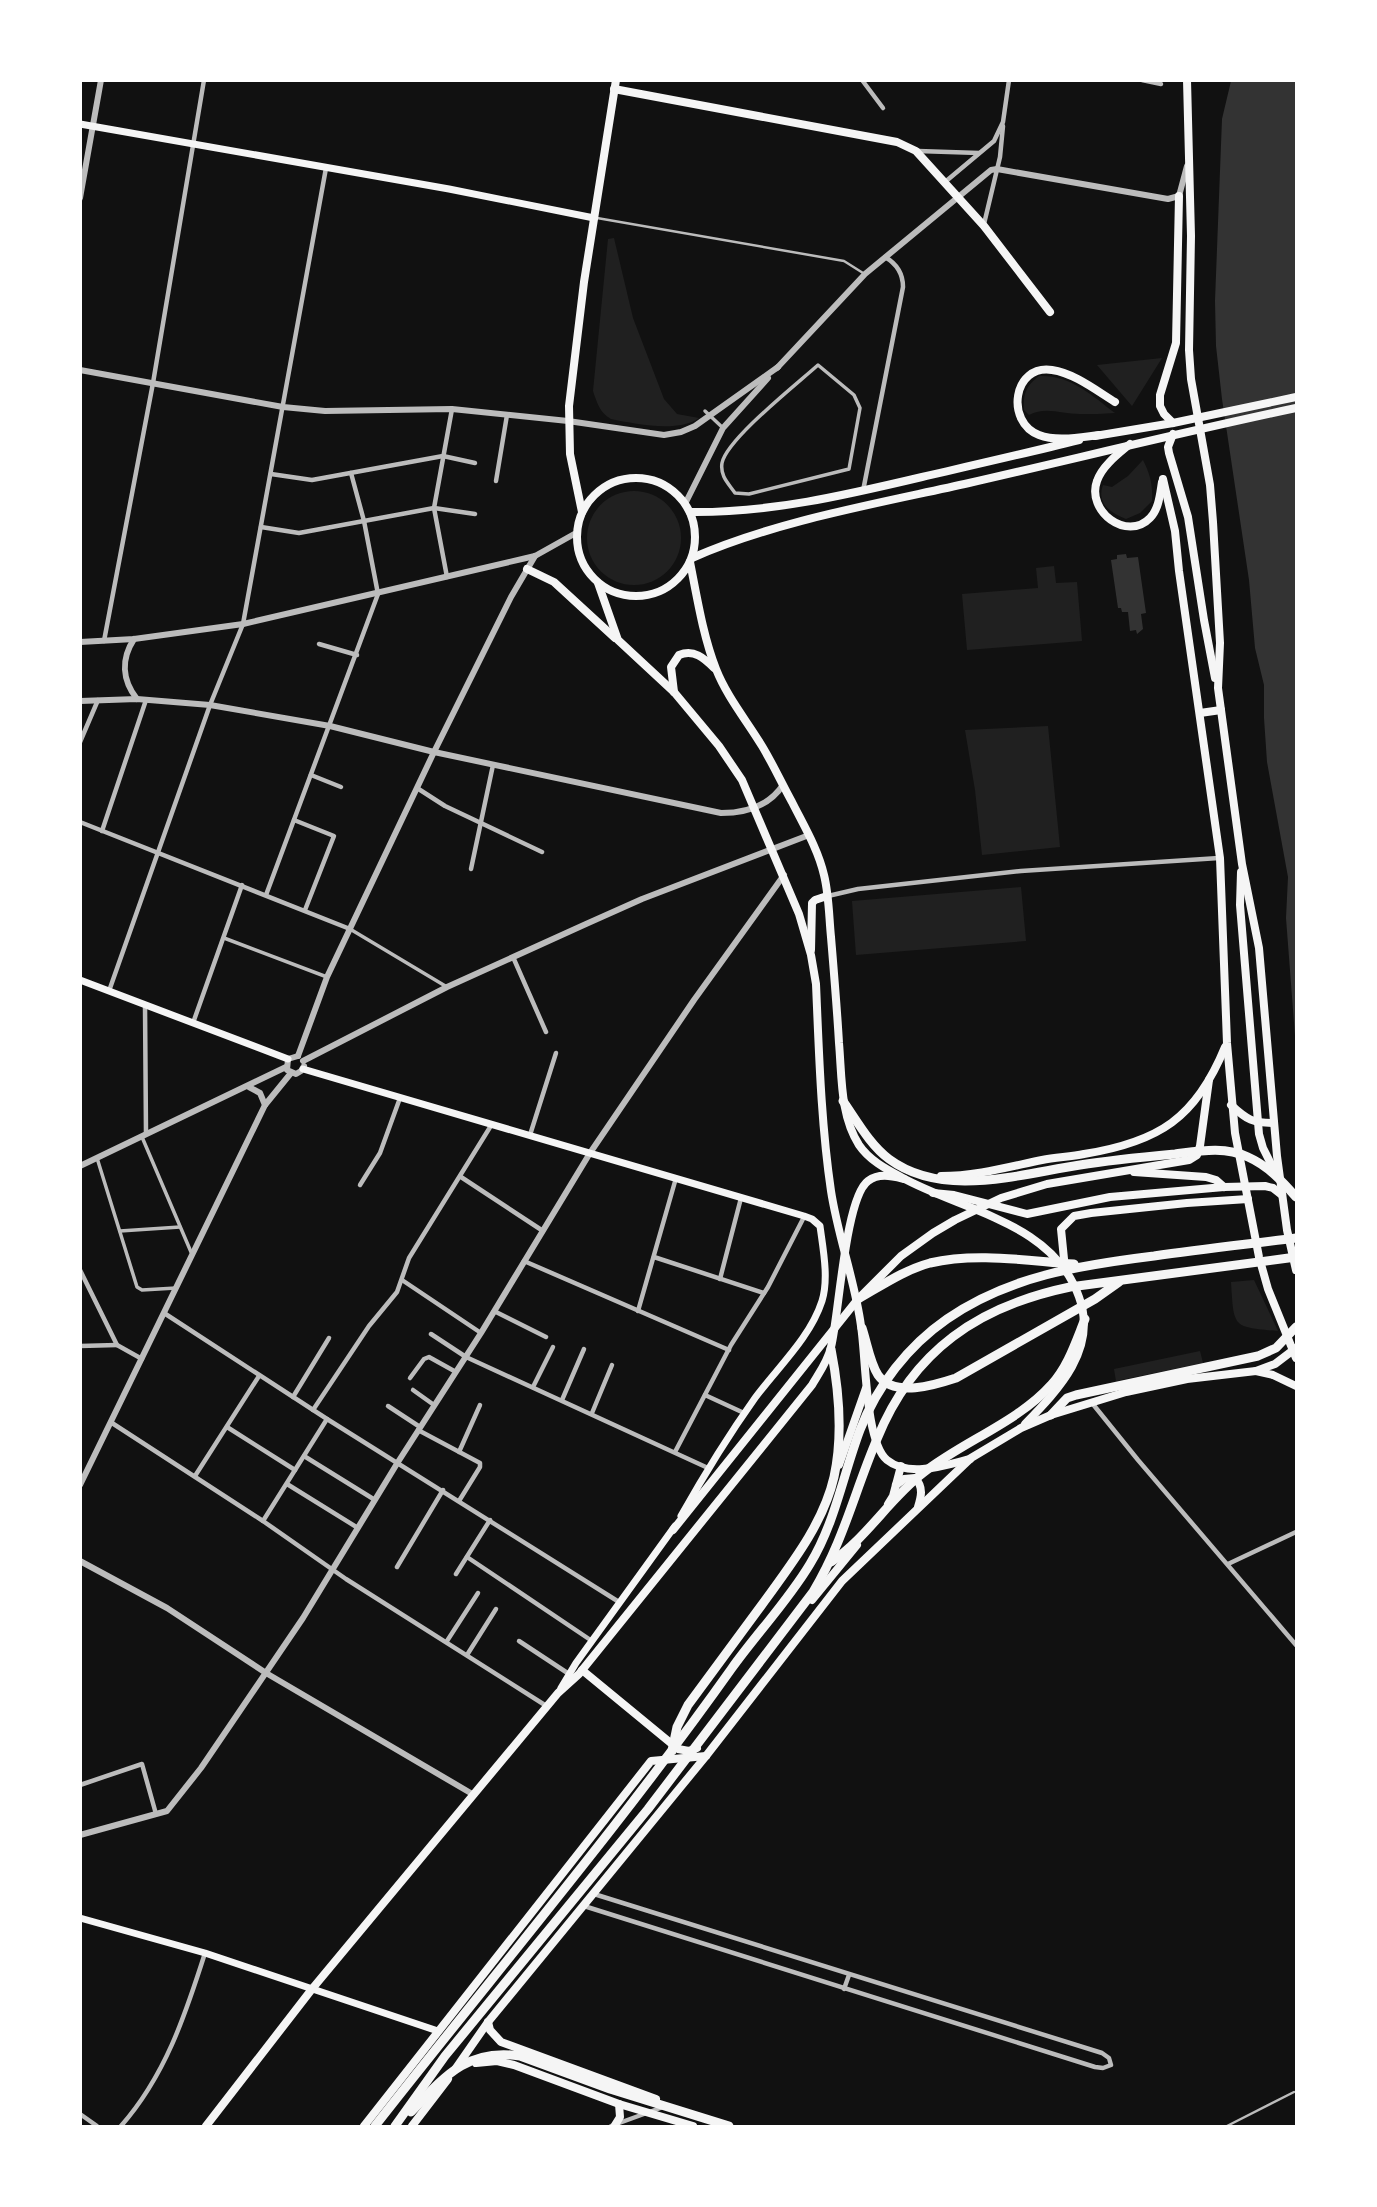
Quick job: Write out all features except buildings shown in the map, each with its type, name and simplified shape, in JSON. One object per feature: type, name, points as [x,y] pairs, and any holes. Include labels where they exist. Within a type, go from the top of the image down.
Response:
[{"type":"highway","points":[[843,1101],[870,1140],[888,1159],[946,1181],[974,1182],[1115,1159],[1221,1150],[1247,1156],[1277,1176],[1297,1197]]},
{"type":"highway","points":[[375,2126],[672,1752],[755,1635],[811,1563],[835,1507],[860,1430],[873,1403],[885,1381],[926,1336],[947,1319],[1003,1288],[1087,1265],[1297,1238]]},
{"type":"highway","points":[[396,2126],[461,2036],[695,1749],[813,1592],[831,1563],[876,1439],[892,1405],[908,1380],[932,1355],[964,1328],[1010,1302],[1060,1289],[1297,1257]]},
{"type":"highway","points":[[858,1299],[904,1272],[930,1263],[956,1259],[1087,1265]]},
{"type":"highway","points":[[862,1328],[878,1375],[884,1381],[895,1386],[936,1385],[956,1378],[1095,1299],[1121,1280]]},
{"type":"highway","points":[[831,1563],[853,1545],[923,1472],[1016,1413],[1052,1385],[1066,1362],[1085,1319]]},
{"type":"highway","points":[[1051,1415],[1067,1398],[1116,1385],[1258,1356],[1276,1348],[1297,1327]]},
{"type":"highway","points":[[672,1752],[677,1727],[688,1705],[804,1544],[834,1479],[839,1432],[836,1375],[831,1349]]},
{"type":"highway","points":[[396,2126],[455,2068],[479,2057],[506,2054],[533,2060],[623,2093],[729,2126]]},
{"type":"main road","points":[[1187,80],[1191,236],[1189,359],[1212,509],[1220,643],[1217,688]]},
{"type":"main road","points":[[582,512],[571,463],[568,421],[594,218],[615,85],[897,142],[916,150],[984,226],[1050,312]]},
{"type":"main road","points":[[80,124],[594,218]]},
{"type":"main road","points":[[1173,423],[1160,406],[1160,395],[1176,343],[1179,197]]},
{"type":"main road","points":[[1099,435],[1051,438],[1040,435],[1030,430],[1022,421],[1016,396],[1028,376],[1038,370],[1051,369],[1079,381],[1115,402]]},
{"type":"main road","points":[[690,512],[775,508],[863,491],[1099,435],[1173,423],[1297,397]]},
{"type":"main road","points":[[691,560],[716,547],[766,531],[1103,450],[1297,408]]},
{"type":"main road","points":[[1173,434],[1168,453],[1188,517],[1217,688],[1242,864],[1259,948],[1282,1195],[1297,1270]]},
{"type":"main road","points":[[412,2126],[488,2022],[706,1756],[842,1581],[971,1458],[1021,1428],[1051,1415],[1187,1379],[1256,1371],[1296,1353],[1268,1289],[1259,1257],[1231,1105],[1220,858],[1175,531],[1163,479],[1155,512],[1143,524],[1132,527],[1120,525],[1102,512],[1097,502],[1097,480],[1111,460],[1130,444]]},
{"type":"main road","points":[[598,583],[611,591],[626,595],[649,594],[670,585],[682,575],[691,560],[695,527],[690,512],[673,491],[657,482],[631,478],[605,486],[592,497],[582,512],[576,533],[581,561],[598,583],[618,640]]},
{"type":"main road","points":[[691,560],[716,670],[763,747],[809,835],[823,872],[843,1101],[860,1146],[876,1162],[904,1178],[1027,1234],[1045,1247],[1065,1272],[1079,1296],[1085,1319],[1078,1358],[1060,1386],[1021,1428]]},
{"type":"main road","points":[[527,569],[554,583],[674,692],[724,753],[742,780],[784,875],[811,955],[816,984],[831,1191],[862,1328],[866,1385],[877,1447],[888,1461],[919,1469],[971,1458]]},
{"type":"main road","points":[[674,692],[671,667],[679,655],[690,652],[701,657],[716,670]]},
{"type":"main road","points":[[1200,713],[1220,710]]},
{"type":"main road","points":[[1242,864],[1240,905],[1259,1134],[1277,1176]]},
{"type":"main road","points":[[811,955],[812,903],[827,897]]},
{"type":"main road","points":[[80,980],[193,1023],[288,1067]]},
{"type":"main road","points":[[928,1176],[991,1172],[1043,1160],[1098,1152],[1135,1141],[1176,1121],[1194,1104],[1227,1042]]},
{"type":"main road","points":[[301,1062],[400,1098],[804,1216],[820,1226],[825,1283],[822,1301],[799,1342],[744,1414],[708,1468],[673,1530]]},
{"type":"main road","points":[[206,2126],[312,1989],[548,1707],[592,1641],[673,1530],[858,1299],[901,1256],[955,1220],[1001,1198],[1046,1184],[1189,1160],[1196,1155],[1201,1139],[1209,1080]]},
{"type":"main road","points":[[1231,1105],[1242,1116],[1256,1123],[1274,1123]]},
{"type":"main road","points":[[1124,1172],[1206,1177],[1216,1180],[1224,1187]]},
{"type":"main road","points":[[558,1693],[582,1670],[811,1385],[831,1349],[844,1257],[859,1192],[867,1182],[878,1176],[904,1178]]},
{"type":"main road","points":[[933,1192],[964,1197],[1027,1214],[1110,1197],[1224,1187],[1265,1186],[1282,1195]]},
{"type":"main road","points":[[1065,1272],[1062,1229],[1074,1216],[1164,1205],[1248,1199]]},
{"type":"main road","points":[[1256,1371],[1273,1375],[1297,1387]]},
{"type":"main road","points":[[834,1479],[866,1385]]},
{"type":"main road","points":[[582,1670],[678,1749],[689,1751],[702,1745],[777,1644],[882,1516],[893,1496],[901,1466]]},
{"type":"main road","points":[[896,1485],[908,1478],[919,1481],[921,1496],[917,1510]]},
{"type":"main road","points":[[364,2126],[651,1762],[706,1756]]},
{"type":"main road","points":[[82,1921],[205,1953],[438,2031]]},
{"type":"main road","points":[[488,2022],[490,2030],[500,2042],[670,2105],[738,2126]]},
{"type":"main road","points":[[451,2075],[482,2061],[497,2061],[619,2104],[693,2126]]},
{"type":"main road","points":[[635,2109],[643,2102],[642,2094]]},
{"type":"main road","points":[[613,2126],[620,2117],[619,2104]]},
{"type":"street","points":[[80,198],[101,80]]},
{"type":"street","points":[[104,642],[153,383],[204,80]]},
{"type":"street","points":[[862,80],[883,108]]},
{"type":"street","points":[[984,226],[1002,145],[1009,80]]},
{"type":"street","points":[[1142,80],[1161,84]]},
{"type":"street","points":[[945,182],[993,142],[1003,122]]},
{"type":"street","points":[[916,150],[980,153]]},
{"type":"street","points":[[685,504],[723,428],[778,367],[884,256],[984,174],[997,169],[1168,199],[1179,197],[1188,161]]},
{"type":"street","points":[[108,990],[209,705],[243,624],[326,167]]},
{"type":"street","points":[[863,491],[903,288],[902,276],[897,266],[884,256]]},
{"type":"street","points":[[818,365],[854,395],[860,408],[855,431],[849,469],[748,494],[735,493],[722,475],[722,462],[735,441],[818,365]]},
{"type":"street","points":[[80,370],[283,407],[360,412],[452,410],[507,414],[664,435],[681,432],[778,367]]},
{"type":"street","points":[[447,577],[434,508],[452,410]]},
{"type":"street","points":[[496,481],[507,414]]},
{"type":"street","points":[[708,414],[723,428]]},
{"type":"street","points":[[271,474],[312,480],[443,456],[475,463]]},
{"type":"street","points":[[266,895],[378,594],[364,521],[351,473]]},
{"type":"street","points":[[261,527],[299,533],[434,508],[475,514]]},
{"type":"street","points":[[80,642],[134,639],[243,624],[535,555],[576,533]]},
{"type":"street","points":[[288,1067],[299,1073],[327,976],[434,752],[535,555]]},
{"type":"street","points":[[134,639],[124,670],[128,686],[137,699]]},
{"type":"street","points":[[319,644],[356,655]]},
{"type":"street","points":[[80,701],[137,699],[209,705],[330,726],[434,752],[698,809],[735,813],[772,798],[783,785]]},
{"type":"street","points":[[80,742],[98,700]]},
{"type":"street","points":[[102,831],[146,700]]},
{"type":"street","points":[[471,869],[493,764]]},
{"type":"street","points":[[311,775],[341,787]]},
{"type":"street","points":[[417,788],[480,824],[541,852]]},
{"type":"street","points":[[294,820],[334,836],[305,911]]},
{"type":"street","points":[[80,822],[350,929],[447,987]]},
{"type":"street","points":[[301,1062],[447,987],[642,899],[809,835]]},
{"type":"street","points":[[827,897],[858,889],[1021,871],[1220,858]]},
{"type":"street","points":[[80,1835],[167,1811],[201,1768],[359,1528],[590,1153],[784,875]]},
{"type":"street","points":[[193,1023],[242,886]]},
{"type":"street","points":[[223,938],[327,976]]},
{"type":"street","points":[[513,957],[546,1032]]},
{"type":"street","points":[[145,1005],[144,1136],[192,1254]]},
{"type":"street","points":[[530,1136],[556,1053]]},
{"type":"street","points":[[80,1485],[265,1105],[288,1067],[291,1056],[301,1062]]},
{"type":"street","points":[[80,1166],[288,1067]]},
{"type":"street","points":[[248,1087],[260,1093],[265,1105]]},
{"type":"street","points":[[360,1185],[380,1153],[400,1098]]},
{"type":"street","points":[[313,1409],[369,1326],[393,1299],[409,1258],[492,1125]]},
{"type":"street","points":[[97,1158],[137,1287],[142,1290],[176,1288]]},
{"type":"street","points":[[461,1177],[543,1231]]},
{"type":"street","points":[[638,1311],[676,1178]]},
{"type":"street","points":[[720,1279],[741,1198]]},
{"type":"street","points":[[675,1452],[804,1216]]},
{"type":"street","points":[[120,1231],[180,1227]]},
{"type":"street","points":[[654,1257],[764,1293]]},
{"type":"street","points":[[524,1261],[729,1350]]},
{"type":"street","points":[[81,1271],[117,1345]]},
{"type":"street","points":[[402,1280],[481,1333]]},
{"type":"street","points":[[494,1311],[546,1337]]},
{"type":"street","points":[[164,1313],[259,1376],[620,1602]]},
{"type":"street","points":[[431,1334],[466,1357],[708,1468]]},
{"type":"street","points":[[293,1397],[329,1338]]},
{"type":"street","points":[[80,1346],[117,1345],[142,1359]]},
{"type":"street","points":[[533,1387],[553,1347]]},
{"type":"street","points":[[562,1400],[584,1349]]},
{"type":"street","points":[[411,1378],[424,1359],[429,1357],[456,1372]]},
{"type":"street","points":[[592,1413],[612,1365]]},
{"type":"street","points":[[195,1476],[259,1376]]},
{"type":"street","points":[[412,1390],[434,1405]]},
{"type":"street","points":[[705,1395],[744,1414]]},
{"type":"street","points":[[1092,1402],[1138,1460],[1297,1645]]},
{"type":"street","points":[[459,1452],[480,1405]]},
{"type":"street","points":[[387,1406],[481,1465],[459,1501]]},
{"type":"street","points":[[263,1521],[327,1419]]},
{"type":"street","points":[[112,1423],[548,1707]]},
{"type":"street","points":[[227,1427],[295,1470]]},
{"type":"street","points":[[304,1456],[376,1500]]},
{"type":"street","points":[[287,1485],[359,1528]]},
{"type":"street","points":[[397,1567],[443,1490]]},
{"type":"street","points":[[456,1574],[490,1520]]},
{"type":"street","points":[[1228,1564],[1297,1532]]},
{"type":"street","points":[[467,1557],[592,1641]]},
{"type":"street","points":[[80,1561],[167,1608],[266,1672],[474,1795]]},
{"type":"street","points":[[447,1642],[478,1592]]},
{"type":"street","points":[[467,1655],[496,1609]]},
{"type":"street","points":[[519,1641],[569,1674]]},
{"type":"street","points":[[80,1785],[142,1764],[156,1815]]},
{"type":"street","points":[[584,1906],[1095,2067],[1111,2065],[1109,2058],[1102,2053],[594,1894]]},
{"type":"street","points":[[121,2126],[144,2098],[172,2048],[205,1953]]},
{"type":"street","points":[[844,1989],[849,1975]]},
{"type":"street","points":[[613,2126],[670,2105]]},
{"type":"street","points":[[80,2114],[97,2126]]},
{"type":"lane","points":[[594,218],[844,261],[865,274]]},
{"type":"lane","points":[[1227,2126],[1294,2092]]},
{"type":"shaded area","points":[[1231,81],[1296,81],[1296,1049],[1286,918],[1288,877],[1267,762],[1264,685],[1255,648],[1249,580],[1216,346],[1215,301],[1222,119]]},
{"type":"shaded area","points":[[614,238],[633,318],[664,399],[677,414],[699,418],[690,423],[656,426],[611,419],[598,404],[593,391],[608,239]]},
{"type":"shaded area","points":[[1162,358],[1132,406],[1097,365]]},
{"type":"shaded area","points":[[1039,376],[1071,383],[1115,413],[1047,411],[1029,415],[1024,410],[1025,395],[1028,387]]},
{"type":"shaded area","points":[[1143,460],[1148,470],[1152,501],[1140,513],[1126,519],[1110,511],[1103,503],[1103,485],[1112,487],[1128,476]]},
{"type":"shaded area","points":[[634,491],[652,495],[667,505],[677,520],[681,538],[677,556],[667,571],[652,581],[634,585],[616,581],[601,571],[591,556],[587,538],[591,520],[601,505],[616,495]]},
{"type":"shaded area","points":[[1126,554],[1127,558],[1138,557],[1146,613],[1141,614],[1143,629],[1137,634],[1136,630],[1130,631],[1128,612],[1122,612],[1121,608],[1118,608],[1111,560],[1117,559],[1117,555]]},
{"type":"shaded area","points":[[1054,566],[1056,583],[1077,582],[1082,641],[967,650],[962,594],[1038,588],[1036,568]]},
{"type":"shaded area","points":[[1048,726],[1060,847],[982,855],[965,730]]},
{"type":"shaded area","points":[[1021,887],[1026,941],[856,955],[852,901]]},
{"type":"shaded area","points":[[1254,1280],[1278,1331],[1244,1326],[1235,1317],[1231,1282]]},
{"type":"shaded area","points":[[1200,1351],[1203,1363],[1116,1381],[1114,1369]]}]
